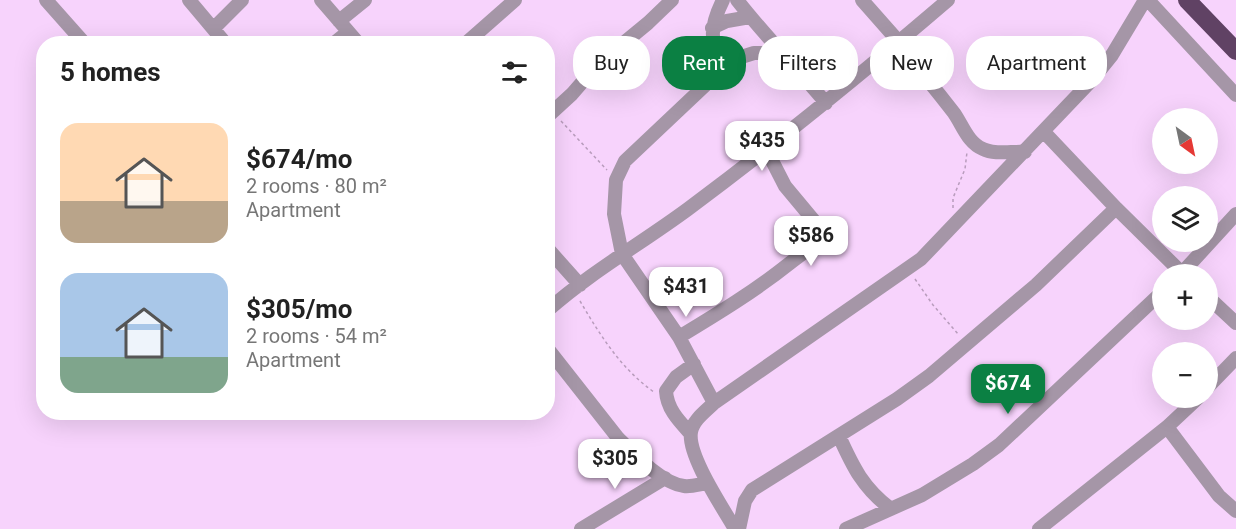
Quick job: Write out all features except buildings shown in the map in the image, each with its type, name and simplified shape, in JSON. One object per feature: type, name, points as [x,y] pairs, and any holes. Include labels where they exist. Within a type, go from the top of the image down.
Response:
[{"type":"highway","points":[[1187,0],[1236,51]]},
{"type":"street","points":[[46,0],[78,36]]},
{"type":"street","points":[[189,0],[220,36]]},
{"type":"street","points":[[214,28],[242,0]]},
{"type":"street","points":[[321,0],[352,36]]},
{"type":"street","points":[[337,36],[365,0]]},
{"type":"street","points":[[478,36],[515,0]]},
{"type":"street","points":[[555,108],[572,94],[597,65],[648,24],[672,0]]},
{"type":"street","points":[[712,36],[712,28],[723,0]]},
{"type":"street","points":[[737,0],[765,36]]},
{"type":"street","points":[[864,0],[892,36]]},
{"type":"street","points":[[905,36],[948,0]]},
{"type":"street","points":[[737,529],[708,483],[693,450],[690,433],[693,424],[714,403],[921,259],[1091,81],[1112,55],[1146,0],[1236,94]]},
{"type":"street","points":[[712,28],[727,21],[750,17]]},
{"type":"street","points":[[555,304],[622,254],[687,210],[826,104],[870,66]]},
{"type":"street","points":[[701,90],[625,161],[616,180],[614,213],[622,254],[680,337],[714,403]]},
{"type":"street","points":[[815,90],[826,104]]},
{"type":"street","points":[[935,90],[971,141],[986,151],[1025,152]]},
{"type":"street","points":[[1044,132],[1172,264]]},
{"type":"street","points":[[680,337],[751,292],[815,242],[818,232],[815,222],[785,186],[766,149]]},
{"type":"street","points":[[737,529],[744,501],[752,490],[921,382],[1036,285],[1116,208]]},
{"type":"street","points":[[1191,264],[1236,214]]},
{"type":"street","points":[[555,259],[576,288]]},
{"type":"street","points":[[846,529],[937,487],[999,445],[1152,301]]},
{"type":"street","points":[[1218,306],[1236,323]]},
{"type":"street","points":[[1218,376],[1236,357]]},
{"type":"street","points":[[555,358],[618,438],[665,478],[684,486],[708,483]]},
{"type":"street","points":[[690,433],[679,422],[667,401],[666,392],[683,370],[694,364]]},
{"type":"street","points":[[1039,529],[1167,427],[1187,408]]},
{"type":"street","points":[[1167,427],[1205,479],[1234,504]]},
{"type":"street","points":[[839,435],[859,477],[876,497],[891,508]]},
{"type":"street","points":[[581,529],[665,478]]},
{"type":"path","points":[[555,115],[616,180]]},
{"type":"path","points":[[952,228],[949,218],[953,208],[953,198],[965,169],[967,135]]},
{"type":"path","points":[[908,269],[965,345]]},
{"type":"path","points":[[576,288],[598,332],[623,365],[642,384],[667,401]]}]
